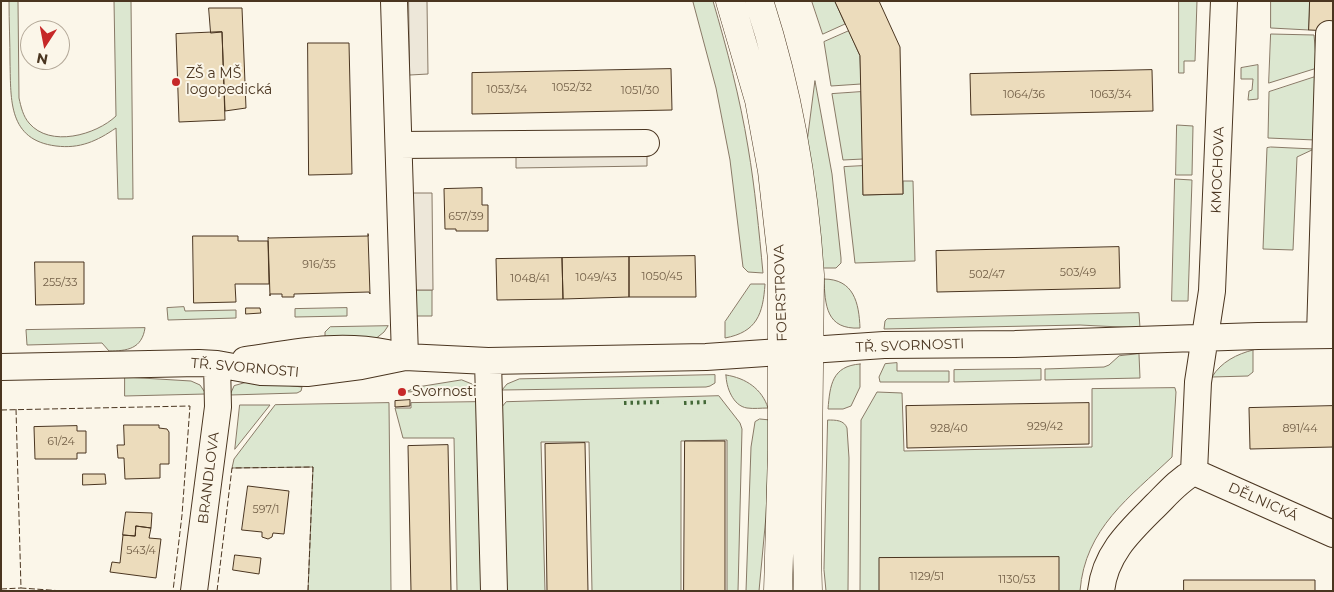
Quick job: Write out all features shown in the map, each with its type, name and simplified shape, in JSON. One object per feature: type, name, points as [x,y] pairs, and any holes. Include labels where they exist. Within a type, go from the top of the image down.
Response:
[{"type":"main road","name":"FOERSTROVA","points":[[730,1],[759,100],[772,171],[782,259],[782,460],[778,591]]},
{"type":"main road","name":"FOERSTROVA","points":[[759,1],[783,85],[801,183],[810,275],[808,591]]},
{"type":"street","points":[[394,1],[405,357]]},
{"type":"street","name":"KMOCHOVA","points":[[1206,338],[1211,304],[1214,256],[1224,1]]},
{"type":"street","points":[[1326,335],[1329,34]]},
{"type":"street","points":[[399,145],[646,142]]},
{"type":"street","name":"TŘ. SVORNOSTI","points":[[1,367],[199,363],[217,364],[260,372],[307,373],[362,366],[405,357],[488,361],[706,357],[884,345],[1055,343],[1326,335]]},
{"type":"street","points":[[1101,591],[1108,564],[1119,544],[1176,484],[1194,472],[1198,382],[1206,338]]},
{"type":"street","points":[[488,361],[494,591]]},
{"type":"street","name":"BRANDLOVA","points":[[194,591],[218,406],[217,364]]},
{"type":"street","name":"DĚLNICKÁ","points":[[1194,472],[1333,534]]},
{"type":"green space","points":[[9,1],[18,1],[19,98],[22,111],[29,123],[38,131],[60,137],[73,136],[97,129],[116,116],[114,1],[131,1],[133,199],[118,199],[116,128],[88,143],[65,147],[40,142],[29,136],[21,127],[15,116],[12,104]]},
{"type":"green space","points":[[713,1],[733,74],[745,129],[755,194],[763,273],[748,272],[743,267],[730,160],[716,88],[693,2]]},
{"type":"green space","points":[[812,1],[835,1],[845,24],[823,34]]},
{"type":"green space","points":[[1179,1],[1197,1],[1195,61],[1184,61],[1184,73],[1179,73]]},
{"type":"green space","points":[[1271,1],[1310,1],[1309,30],[1271,28]]},
{"type":"green space","points":[[849,31],[860,56],[861,84],[831,86],[824,42]]},
{"type":"green space","points":[[1271,34],[1314,35],[1317,68],[1269,83]]},
{"type":"green space","points":[[1258,65],[1258,99],[1248,100],[1249,91],[1252,90],[1253,79],[1241,79],[1241,68]]},
{"type":"green space","points":[[1318,76],[1315,140],[1268,138],[1269,92]]},
{"type":"green space","points":[[815,81],[832,174],[841,258],[841,263],[836,268],[823,268],[807,143]]},
{"type":"green space","points":[[861,92],[863,159],[843,160],[832,94]]},
{"type":"green space","points":[[1177,125],[1193,126],[1192,175],[1176,175]]},
{"type":"green space","points":[[1267,148],[1314,149],[1297,157],[1293,250],[1263,249]]},
{"type":"green space","points":[[863,166],[863,195],[903,194],[903,181],[913,181],[915,261],[855,263],[844,167]]},
{"type":"green space","points":[[1175,179],[1192,180],[1188,301],[1172,301]]},
{"type":"green space","points":[[824,279],[842,283],[853,294],[858,310],[860,328],[849,328],[840,325],[834,320],[825,298]]},
{"type":"green space","points":[[751,284],[765,284],[760,313],[751,326],[744,331],[725,338],[725,322]]},
{"type":"green space","points":[[432,290],[432,316],[415,316],[415,291]]},
{"type":"green space","points":[[184,307],[185,311],[236,310],[236,318],[168,320],[167,308]]},
{"type":"green space","points":[[347,308],[347,316],[295,317],[295,309]]},
{"type":"green space","points":[[1139,313],[1140,328],[1080,325],[884,329],[887,319]]},
{"type":"green space","points":[[388,326],[374,340],[325,343],[325,332],[330,327]]},
{"type":"green space","points":[[145,328],[137,345],[122,350],[109,351],[102,343],[27,345],[26,330]]},
{"type":"green space","points":[[1253,350],[1253,372],[1248,376],[1212,377],[1230,359]]},
{"type":"green space","points":[[1139,354],[1140,378],[1045,380],[1045,369],[1104,367],[1119,356]]},
{"type":"green space","points":[[897,363],[897,371],[949,371],[949,382],[880,382],[879,377],[885,364]]},
{"type":"green space","points":[[860,364],[860,387],[851,406],[843,409],[828,409],[834,378],[843,368]]},
{"type":"green space","points":[[1041,369],[1041,380],[954,382],[954,370]]},
{"type":"green space","points":[[715,375],[715,383],[706,387],[502,390],[507,384],[519,379]]},
{"type":"green space","points":[[726,375],[733,376],[752,386],[762,395],[768,408],[747,408],[738,404],[731,395]]},
{"type":"green space","points":[[125,377],[191,381],[200,385],[206,394],[125,396]]},
{"type":"green space","points":[[462,380],[472,384],[478,390],[405,392],[418,387]]},
{"type":"green space","points":[[251,381],[302,387],[301,391],[297,393],[230,395],[234,386]]},
{"type":"green space","points":[[1175,388],[1172,457],[1126,500],[1100,531],[1084,569],[1080,591],[860,591],[861,420],[877,392],[902,393],[904,451],[1092,447],[1092,389]]},
{"type":"green space","points":[[719,396],[740,423],[742,429],[738,591],[727,591],[727,440],[681,441],[681,591],[592,591],[589,442],[541,442],[545,591],[503,591],[501,408],[506,402]]},
{"type":"green space","points":[[481,402],[486,591],[457,591],[454,438],[403,438],[395,408],[411,408],[411,403]]},
{"type":"green space","points":[[389,403],[391,591],[308,591],[313,467],[232,468],[234,459],[275,405]]},
{"type":"green space","points":[[240,405],[270,405],[235,449]]},
{"type":"green space","points":[[760,419],[770,420],[766,516],[759,591],[746,591],[751,447],[755,422]]},
{"type":"green space","points":[[828,420],[842,422],[847,428],[849,458],[848,591],[826,591],[824,570]]},
{"type":"shaded area","points":[[409,1],[427,1],[428,74],[410,75]]},
{"type":"shaded area","points":[[647,150],[647,166],[516,168],[516,152]]},
{"type":"shaded area","points":[[413,193],[432,193],[433,290],[414,290]]},
{"type":"building","points":[[835,1],[879,1],[900,47],[903,194],[863,195],[860,56]]},
{"type":"building","points":[[1310,1],[1333,1],[1333,31],[1309,30]]},
{"type":"building","points":[[209,8],[242,8],[246,108],[225,111],[222,32],[211,33]]},
{"type":"building","points":[[222,32],[225,120],[179,122],[176,34]]},
{"type":"building","points":[[308,43],[349,43],[352,174],[309,175]]},
{"type":"building","points":[[671,69],[672,110],[472,114],[472,73]]},
{"type":"building","points":[[1152,70],[1153,111],[971,115],[970,74]]},
{"type":"building","points":[[482,188],[482,205],[488,205],[488,231],[445,229],[444,189]]},
{"type":"building","points":[[368,234],[370,294],[369,292],[294,294],[294,297],[270,294],[270,296],[268,237],[368,236]]},
{"type":"building","points":[[193,236],[238,236],[238,241],[268,241],[269,284],[235,284],[236,302],[194,303]]},
{"type":"building","points":[[1119,247],[1120,288],[937,292],[936,251]]},
{"type":"building","points":[[695,256],[696,297],[629,297],[629,257]]},
{"type":"building","points":[[629,257],[629,297],[563,299],[562,258]]},
{"type":"building","points":[[562,258],[563,299],[497,300],[496,259]]},
{"type":"building","points":[[35,262],[84,262],[84,304],[36,305]]},
{"type":"building","points":[[246,308],[260,308],[261,313],[246,314]]},
{"type":"building","points":[[410,400],[410,406],[395,407],[395,401]]},
{"type":"building","points":[[1089,403],[1089,444],[907,448],[906,406]]},
{"type":"building","points":[[1333,406],[1333,447],[1250,449],[1249,408]]},
{"type":"building","points":[[124,425],[159,425],[159,428],[167,429],[169,432],[169,464],[160,464],[160,478],[125,479],[124,458],[118,458],[117,445],[124,445]]},
{"type":"building","points":[[77,426],[77,431],[86,431],[86,453],[77,453],[77,459],[35,459],[34,427]]},
{"type":"building","points":[[685,441],[725,441],[725,591],[684,591]]},
{"type":"building","points":[[585,443],[588,591],[547,591],[545,444]]},
{"type":"building","points":[[448,445],[451,591],[411,591],[408,446]]},
{"type":"building","points":[[83,474],[105,474],[106,484],[83,485]]},
{"type":"building","points":[[248,486],[289,491],[284,534],[273,533],[272,537],[268,539],[262,537],[262,532],[242,530]]},
{"type":"building","points":[[126,512],[152,513],[151,528],[136,526],[135,536],[123,535]]},
{"type":"building","points":[[136,526],[151,528],[149,538],[161,539],[156,578],[110,572],[112,562],[120,563],[123,535],[135,536]]},
{"type":"building","points":[[235,555],[261,558],[259,574],[233,570]]},
{"type":"building","points":[[1059,557],[1059,591],[879,591],[879,558]]},
{"type":"building","points":[[1184,580],[1315,580],[1315,591],[1184,591]]},
{"type":"hedge","points":[[624,403],[663,402]]},
{"type":"hedge","points":[[684,403],[708,402]]},
{"type":"fence","points":[[1,410],[190,406],[182,515],[173,591]]},
{"type":"fence","points":[[16,409],[21,588],[63,591]]},
{"type":"fence","points":[[217,591],[232,468],[313,467],[308,591]]},
{"type":"fence","points":[[1,589],[21,588]]},
{"type":"place","name":"ZŠ a MŠ logopedická","points":[[176,82]]},
{"type":"place","name":"Svornosti","points":[[402,392]]}]
